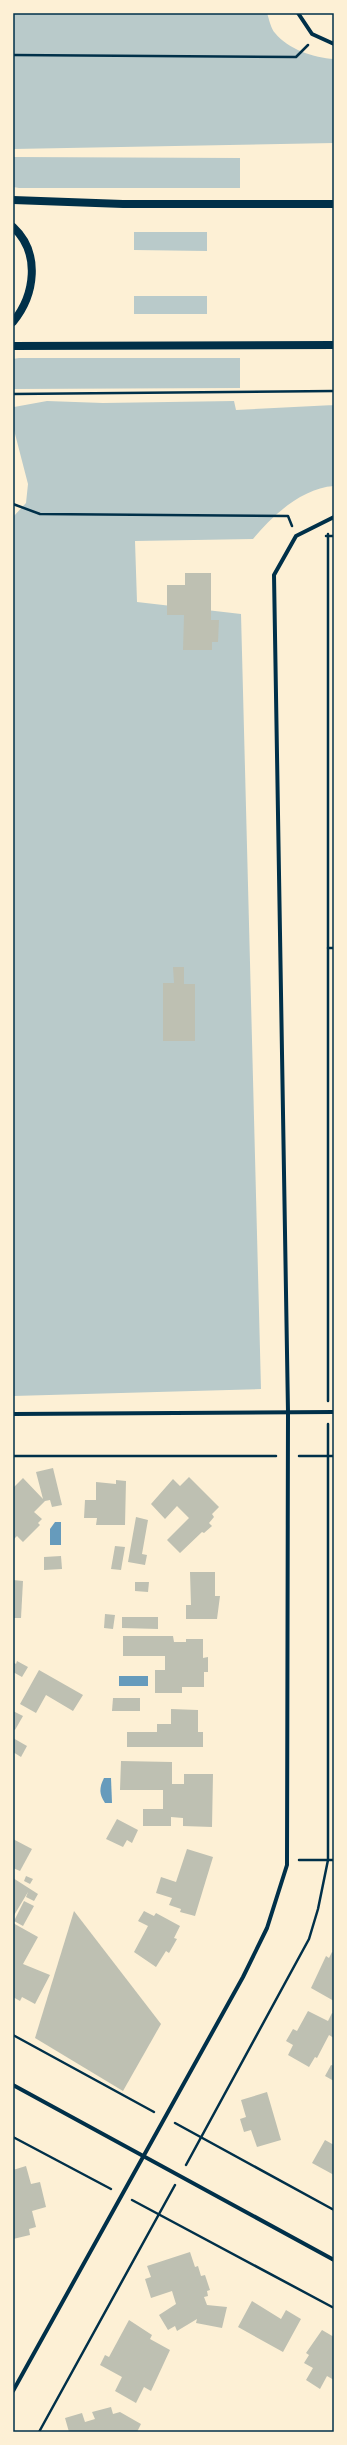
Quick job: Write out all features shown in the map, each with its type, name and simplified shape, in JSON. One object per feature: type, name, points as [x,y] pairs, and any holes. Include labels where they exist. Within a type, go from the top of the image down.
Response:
[{"type":"main road","points":[[13,200],[123,204],[334,204]]},
{"type":"main road","points":[[13,227],[25,244],[31,259],[32,276],[30,293],[24,308],[13,322]]},
{"type":"main road","points":[[13,346],[334,345]]},
{"type":"street","points":[[298,13],[315,35],[334,44]]},
{"type":"street","points":[[13,2391],[145,2156],[243,1977],[267,1928],[287,1860],[288,1412],[274,575],[296,536],[334,517]]},
{"type":"street","points":[[13,1414],[334,1412]]},
{"type":"street","points":[[13,2085],[334,2260]]},
{"type":"path","points":[[13,55],[296,57],[305,50],[315,35]]},
{"type":"path","points":[[13,394],[334,391]]},
{"type":"path","points":[[13,504],[40,514],[288,516],[296,536]]},
{"type":"path","points":[[328,948],[334,948]]},
{"type":"path","points":[[13,1456],[334,1456]]},
{"type":"path","points":[[287,1860],[334,1860]]},
{"type":"path","points":[[13,2137],[334,2308]]},
{"type":"shaded area","points":[[13,13],[267,13],[274,31],[280,39],[287,44],[310,55],[334,59],[334,143],[13,149]]},
{"type":"shaded area","points":[[13,157],[240,158],[240,188],[19,188],[13,187]]},
{"type":"shaded area","points":[[134,232],[207,232],[207,251],[134,250]]},
{"type":"shaded area","points":[[134,296],[207,296],[207,314],[134,314]]},
{"type":"shaded area","points":[[240,358],[240,388],[13,389],[13,359]]},
{"type":"shaded area","points":[[47,401],[103,403],[234,401],[236,410],[334,405],[334,486],[322,488],[299,498],[269,521],[253,539],[135,541],[137,602],[241,614],[261,1389],[13,1396],[13,517],[26,503],[28,484],[14,430],[14,407]]},
{"type":"water","points":[[55,1522],[61,1522],[61,1545],[50,1545],[50,1529]]},
{"type":"water","points":[[119,1676],[148,1676],[148,1686],[119,1686]]},
{"type":"water","points":[[104,1778],[111,1778],[112,1803],[105,1803],[101,1794],[101,1785]]},
{"type":"building","points":[[185,573],[211,573],[211,620],[219,620],[218,642],[212,642],[212,650],[183,650],[184,615],[167,615],[167,585],[185,585]]},
{"type":"building","points":[[173,967],[184,967],[184,984],[195,984],[195,1041],[163,1041],[163,983],[174,983]]},
{"type":"building","points":[[53,1468],[62,1505],[52,1507],[50,1500],[45,1501],[34,1512],[42,1519],[38,1523],[40,1525],[23,1542],[17,1536],[13,1540],[13,1488],[23,1478],[43,1499],[36,1472]]},
{"type":"building","points":[[189,1477],[219,1507],[212,1514],[214,1517],[209,1523],[212,1526],[204,1533],[202,1532],[180,1553],[167,1540],[189,1518],[177,1506],[165,1519],[151,1504],[173,1479],[180,1486]]},
{"type":"building","points":[[116,1480],[126,1481],[125,1525],[96,1525],[97,1518],[84,1518],[85,1500],[96,1500],[96,1482],[116,1484]]},
{"type":"building","points":[[136,1517],[148,1520],[142,1554],[147,1555],[145,1565],[128,1562]]},
{"type":"building","points":[[115,1546],[125,1547],[121,1570],[111,1569]]},
{"type":"building","points":[[61,1556],[62,1569],[44,1570],[44,1557]]},
{"type":"building","points":[[190,1572],[215,1572],[215,1596],[220,1596],[217,1619],[186,1619],[186,1605],[191,1605]]},
{"type":"building","points":[[13,1580],[23,1581],[21,1618],[13,1618]]},
{"type":"building","points":[[135,1582],[149,1582],[148,1592],[135,1591]]},
{"type":"building","points":[[105,1614],[115,1615],[113,1629],[104,1628]]},
{"type":"building","points":[[122,1617],[158,1617],[158,1629],[122,1628]]},
{"type":"building","points":[[123,1636],[173,1636],[174,1642],[186,1642],[186,1639],[203,1639],[203,1658],[208,1657],[208,1672],[204,1672],[204,1687],[182,1687],[182,1693],[155,1693],[155,1670],[165,1670],[165,1656],[123,1656]]},
{"type":"building","points":[[17,1661],[28,1667],[22,1677],[13,1672],[13,1662],[16,1664]]},
{"type":"building","points":[[39,1670],[83,1695],[73,1711],[46,1695],[36,1713],[20,1704]]},
{"type":"building","points":[[113,1698],[140,1698],[140,1711],[112,1711]]},
{"type":"building","points":[[171,1709],[198,1710],[198,1732],[203,1732],[203,1747],[127,1747],[127,1732],[157,1732],[157,1724],[171,1724]]},
{"type":"building","points":[[13,1711],[23,1716],[15,1730],[13,1729]]},
{"type":"building","points":[[13,1738],[27,1746],[21,1757],[13,1752]]},
{"type":"building","points":[[121,1761],[172,1762],[172,1784],[184,1784],[184,1774],[213,1774],[212,1827],[183,1826],[183,1818],[171,1817],[171,1826],[143,1826],[143,1809],[163,1809],[163,1790],[120,1790]]},
{"type":"building","points":[[117,1819],[138,1830],[132,1843],[127,1840],[123,1847],[106,1839]]},
{"type":"building","points":[[13,1839],[32,1849],[20,1871],[13,1868]]},
{"type":"building","points":[[187,1849],[213,1857],[195,1916],[180,1912],[181,1909],[169,1905],[172,1898],[156,1893],[161,1877],[176,1882]]},
{"type":"building","points":[[26,1876],[33,1879],[30,1884],[24,1881]]},
{"type":"building","points":[[13,1878],[38,1894],[34,1901],[26,1897],[28,1892],[13,1917]]},
{"type":"building","points":[[24,1901],[34,1906],[23,1926],[14,1921]]},
{"type":"building","points":[[74,1911],[161,2024],[123,2091],[35,2038]]},
{"type":"building","points":[[144,1911],[154,1916],[156,1913],[180,1926],[174,1938],[177,1939],[169,1953],[166,1951],[156,1967],[134,1952],[148,1926],[138,1921]]},
{"type":"building","points":[[13,1923],[38,1937],[23,1964],[50,1975],[35,2004],[22,1997],[20,2001],[13,1997]]},
{"type":"building","points":[[332,1952],[334,1953],[334,2001],[311,1988],[326,1956],[329,1958]]},
{"type":"building","points":[[308,2011],[328,2021],[332,2013],[334,2014],[334,2038],[329,2035],[317,2058],[315,2057],[309,2067],[288,2055],[293,2045],[286,2041],[293,2029],[297,2031]]},
{"type":"building","points":[[331,2065],[334,2066],[334,2081],[325,2076]]},
{"type":"building","points":[[267,2092],[281,2140],[257,2147],[251,2130],[244,2132],[240,2119],[246,2117],[241,2100]]},
{"type":"building","points":[[325,2140],[334,2145],[334,2175],[312,2163]]},
{"type":"building","points":[[26,2166],[31,2184],[40,2182],[46,2207],[32,2211],[36,2227],[29,2229],[30,2235],[13,2239],[13,2170]]},
{"type":"building","points":[[190,2252],[195,2267],[198,2266],[201,2276],[205,2275],[210,2290],[207,2291],[208,2296],[204,2297],[207,2305],[227,2307],[222,2328],[196,2323],[197,2319],[177,2331],[175,2326],[168,2330],[159,2315],[176,2304],[172,2291],[151,2298],[145,2279],[151,2277],[147,2266]]},
{"type":"building","points":[[252,2301],[281,2319],[286,2310],[301,2319],[283,2352],[238,2327]]},
{"type":"building","points":[[129,2320],[152,2335],[150,2339],[170,2350],[151,2391],[144,2387],[136,2403],[115,2391],[122,2377],[100,2365],[105,2355],[109,2357]]},
{"type":"building","points":[[322,2330],[334,2337],[334,2380],[327,2376],[320,2389],[306,2380],[313,2368],[304,2363],[309,2355],[306,2353]]},
{"type":"building","points":[[111,2407],[113,2414],[120,2412],[141,2424],[137,2432],[69,2432],[65,2418],[82,2413],[85,2422],[95,2419],[92,2412]]}]
